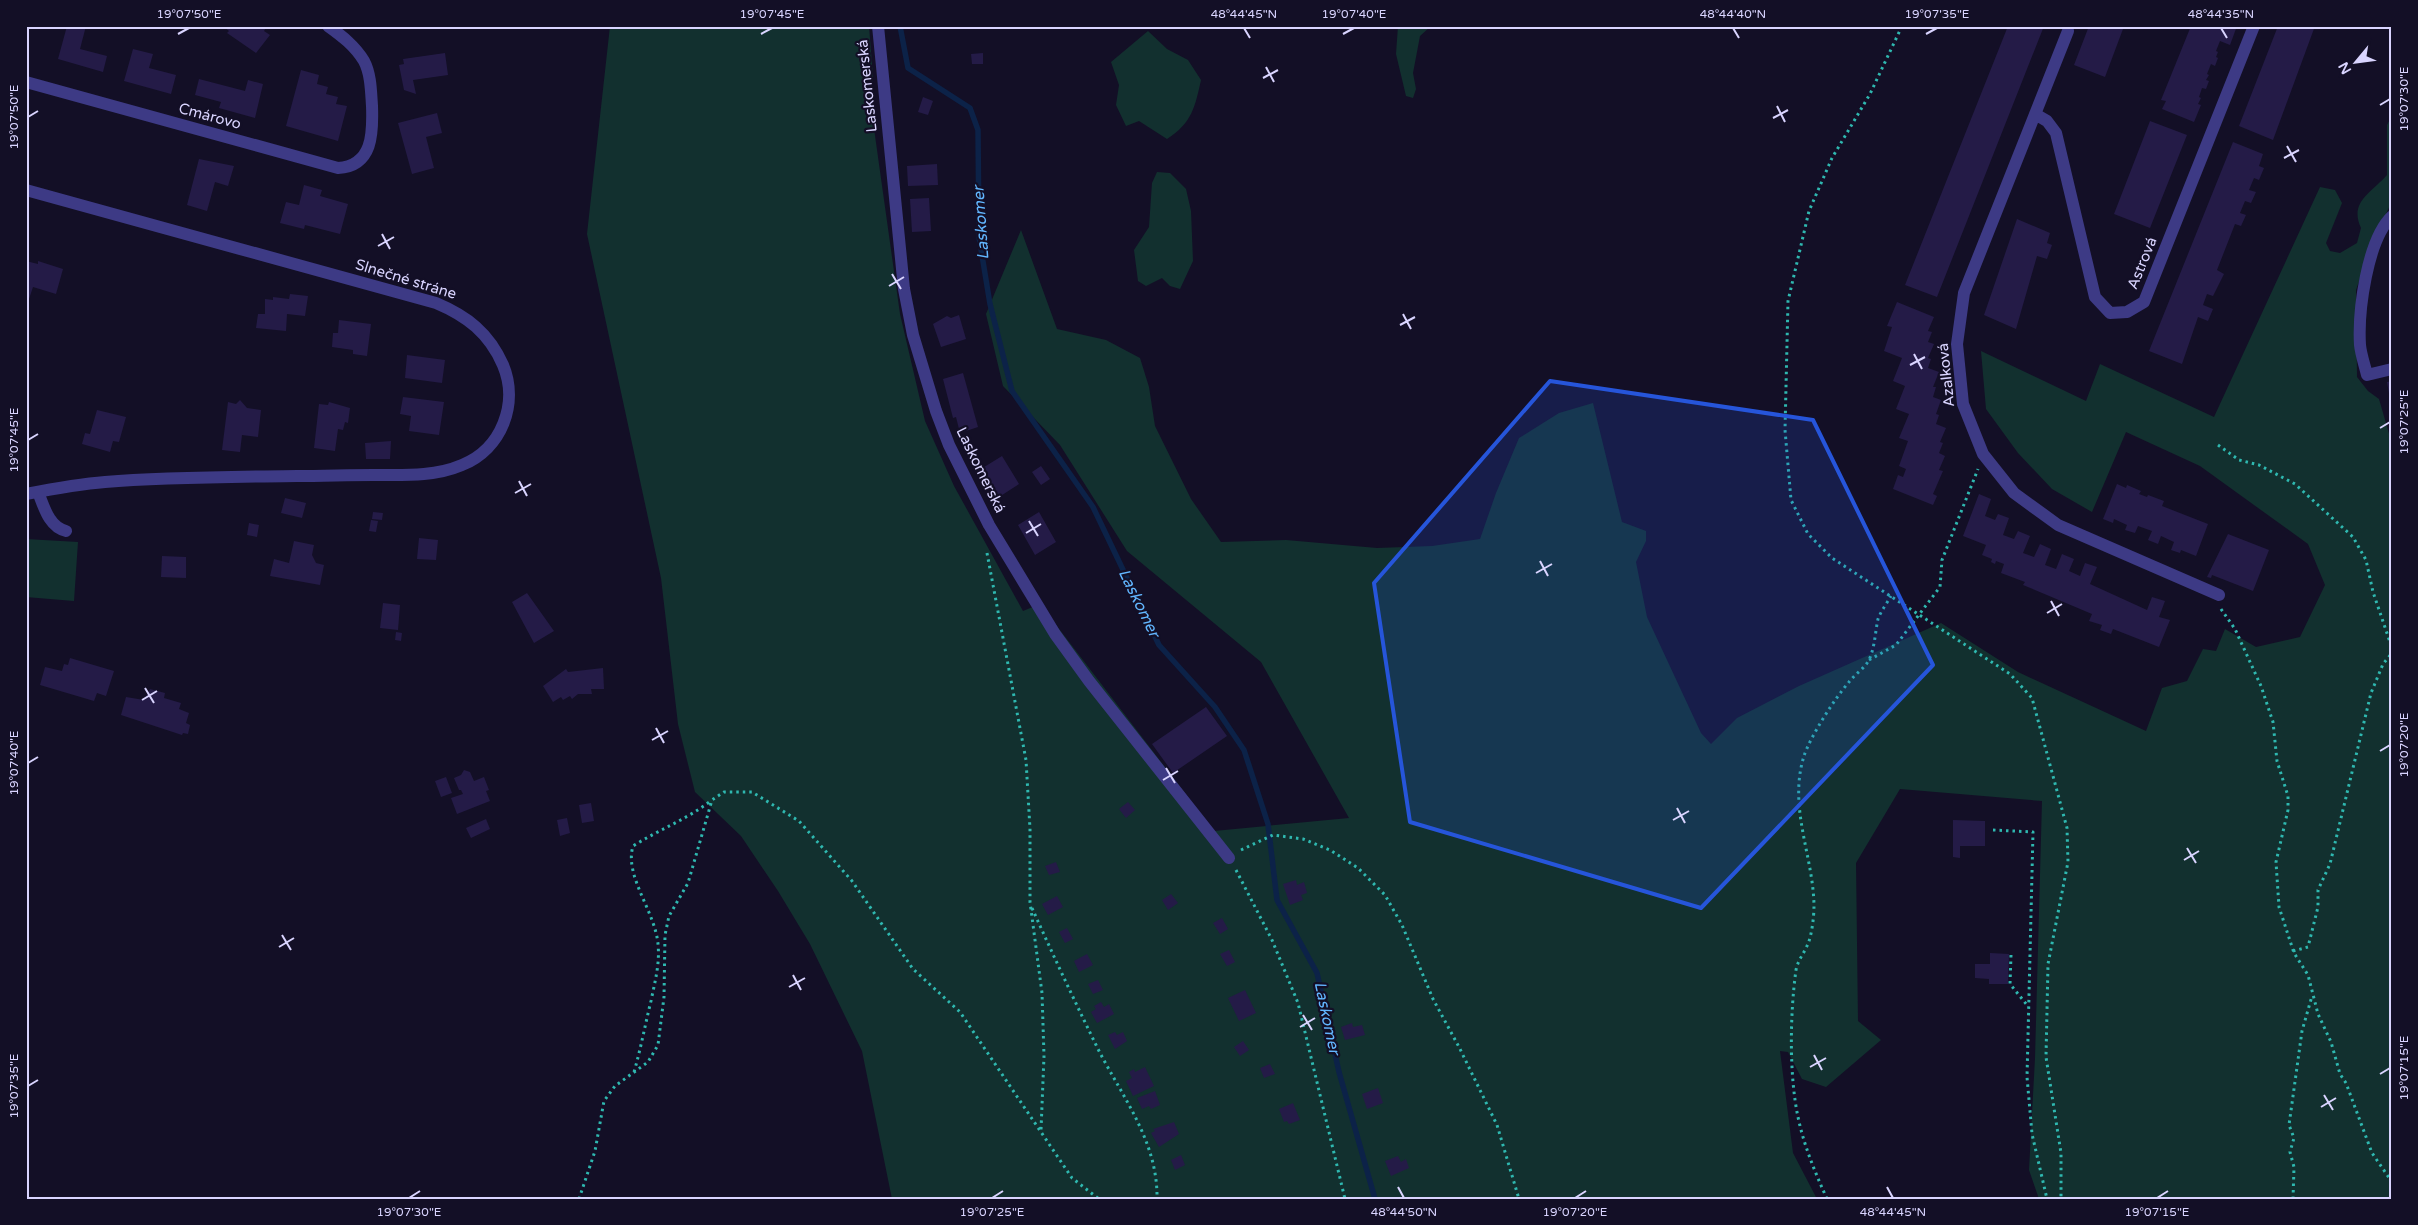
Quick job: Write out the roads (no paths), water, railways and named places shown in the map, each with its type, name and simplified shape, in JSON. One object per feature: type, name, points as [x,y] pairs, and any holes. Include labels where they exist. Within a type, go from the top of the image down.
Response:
[{"type":"street","name":"Cmárovo","points":[[26,82],[338,168],[348,167],[354,164],[368,150],[372,139],[371,87],[364,62],[349,42],[328,26]]},
{"type":"street","name":"Laskomerská","points":[[878,26],[882,86],[908,315],[936,411],[949,445],[989,525],[1055,634],[1095,689],[1229,858]]},
{"type":"street","name":"Astrová","points":[[2035,114],[2047,121],[2056,133],[2095,297],[2110,313],[2128,312],[2144,302],[2254,26]]},
{"type":"street","name":"Azalková","points":[[2068,31],[1964,293],[1957,344],[1963,404],[1983,454],[2014,493],[2058,525],[2219,595]]},
{"type":"street","name":"Slnečné stráne","points":[[26,190],[436,303],[459,313],[478,327],[493,346],[503,366],[509,385],[510,406],[504,424],[493,441],[464,464],[447,471],[427,475],[275,476],[104,482],[32,493]]},
{"type":"street","points":[[2392,216],[2380,230],[2369,267],[2361,322],[2360,346],[2367,375],[2392,369]]},
{"type":"street","points":[[32,493],[58,530],[66,531]]},
{"type":"waterway","name":"Laskomer","points":[[900,26],[908,68],[970,108],[978,130],[979,237],[990,304],[1012,391],[1093,507],[1159,645],[1215,707],[1244,750],[1268,824],[1277,900],[1317,973],[1339,1072],[1375,1199]]}]
